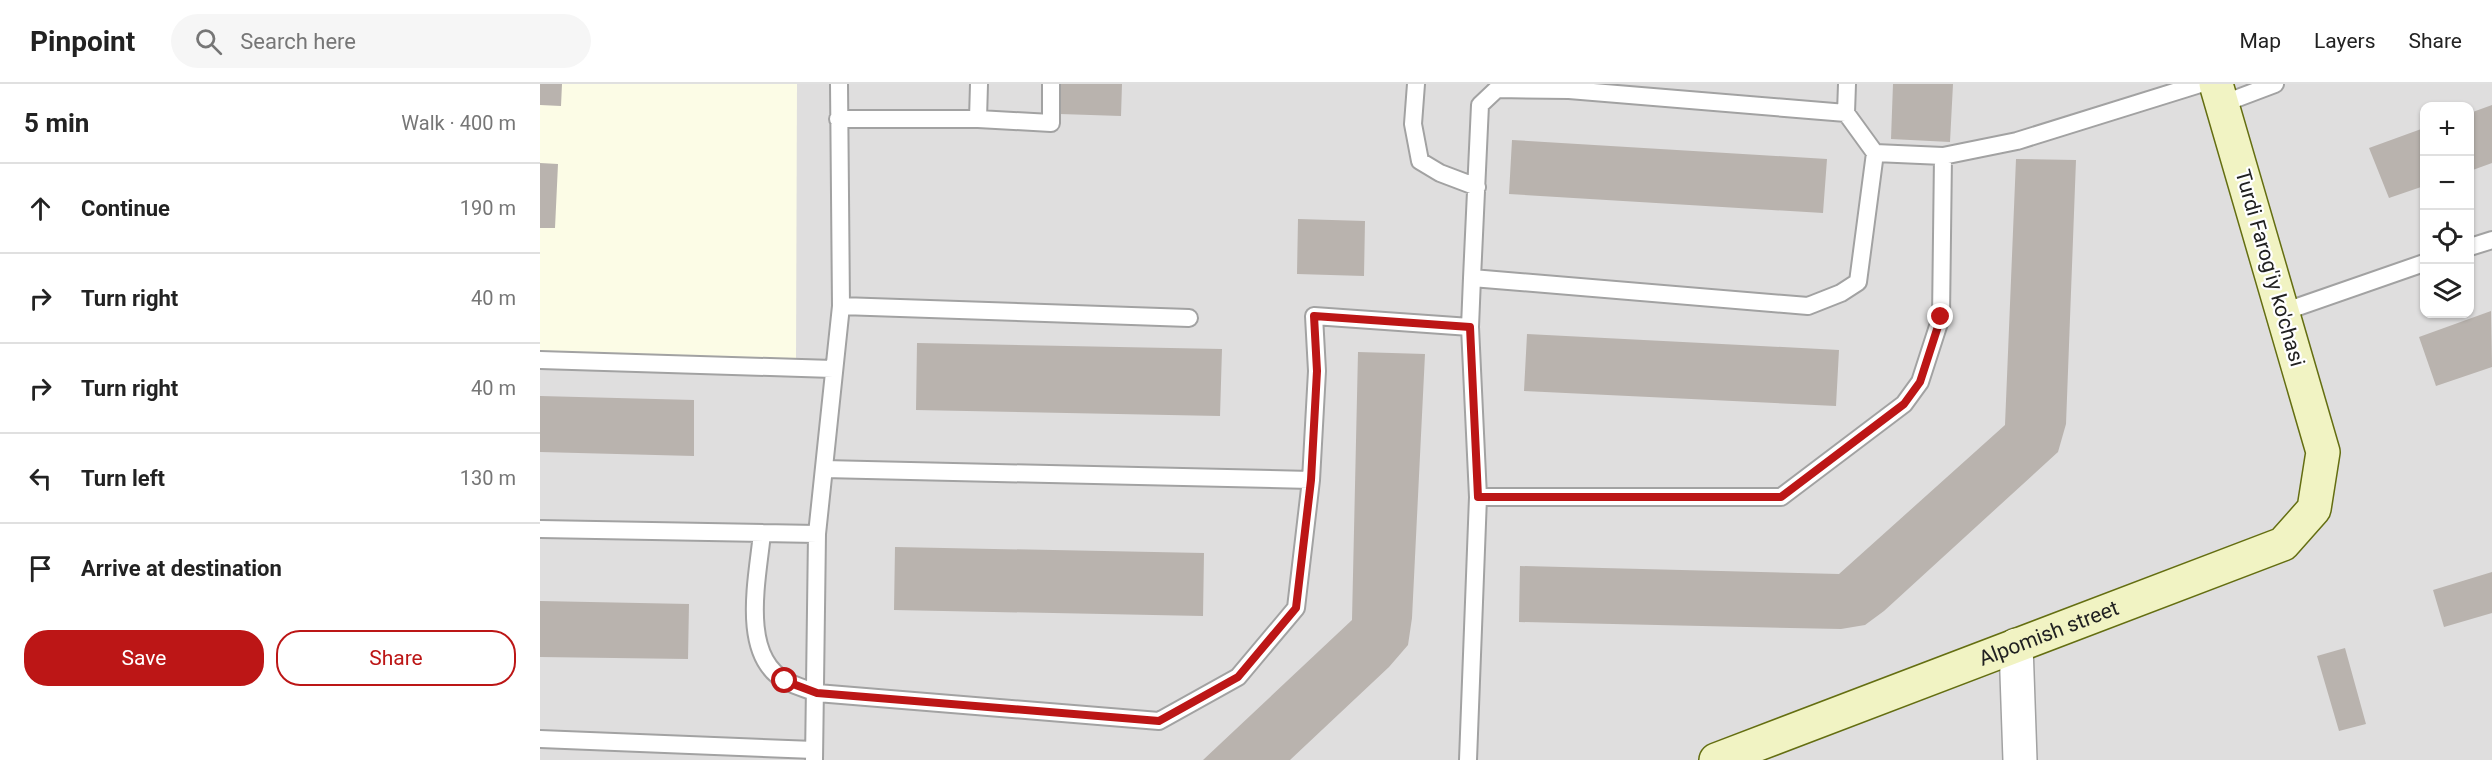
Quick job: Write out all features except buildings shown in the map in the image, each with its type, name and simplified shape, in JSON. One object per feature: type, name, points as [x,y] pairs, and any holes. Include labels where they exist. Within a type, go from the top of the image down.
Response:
[{"type":"street","name":"Turdi Farog'iy ko'chasi","points":[[2213,91],[2283,312],[2324,452]]},
{"type":"street","name":"Alpomish street","points":[[1716,760],[2283,544],[2314,509],[2324,452]]},
{"type":"street","points":[[2016,645],[2020,760]]},
{"type":"lane","points":[[540,739],[814,755],[817,693],[818,534],[841,306],[839,84]]},
{"type":"lane","points":[[978,119],[979,84]]},
{"type":"lane","points":[[838,119],[978,119],[1051,123],[1051,84]]},
{"type":"lane","points":[[1416,84],[1413,124],[1420,161],[1440,173],[1477,187]]},
{"type":"lane","points":[[1472,278],[1808,306],[1841,293],[1858,282],[1875,153],[1846,113],[1847,84]]},
{"type":"lane","points":[[1875,153],[1943,156],[2017,141],[2213,91],[2275,84]]},
{"type":"lane","points":[[1468,760],[1478,497],[1470,327],[1480,105],[1497,89],[1569,87],[1846,113]]},
{"type":"lane","points":[[1478,497],[1781,497],[1904,404],[1920,382],[1941,317],[1943,156]]},
{"type":"lane","points":[[2474,246],[2492,240]]},
{"type":"lane","points":[[2283,312],[2421,264]]},
{"type":"lane","points":[[841,306],[1189,318]]},
{"type":"lane","points":[[762,533],[755,626],[762,658],[785,681],[817,693],[1159,721],[1238,677],[1296,608],[1311,480],[1317,371],[1314,316],[1470,327]]},
{"type":"lane","points":[[540,360],[833,369]]},
{"type":"lane","points":[[824,469],[1311,480]]},
{"type":"lane","points":[[540,529],[818,534]]},
{"type":"shaded area","points":[[540,84],[2492,84],[2492,760],[540,760]]},
{"type":"shaded area","points":[[540,84],[797,84],[796,359],[540,353]]},
{"type":"route","points":[[785,681],[817,693],[1159,721],[1238,677],[1296,608],[1311,480],[1317,371],[1314,316],[1470,327],[1478,497],[1781,497],[1904,404],[1920,382],[1941,317]]}]
